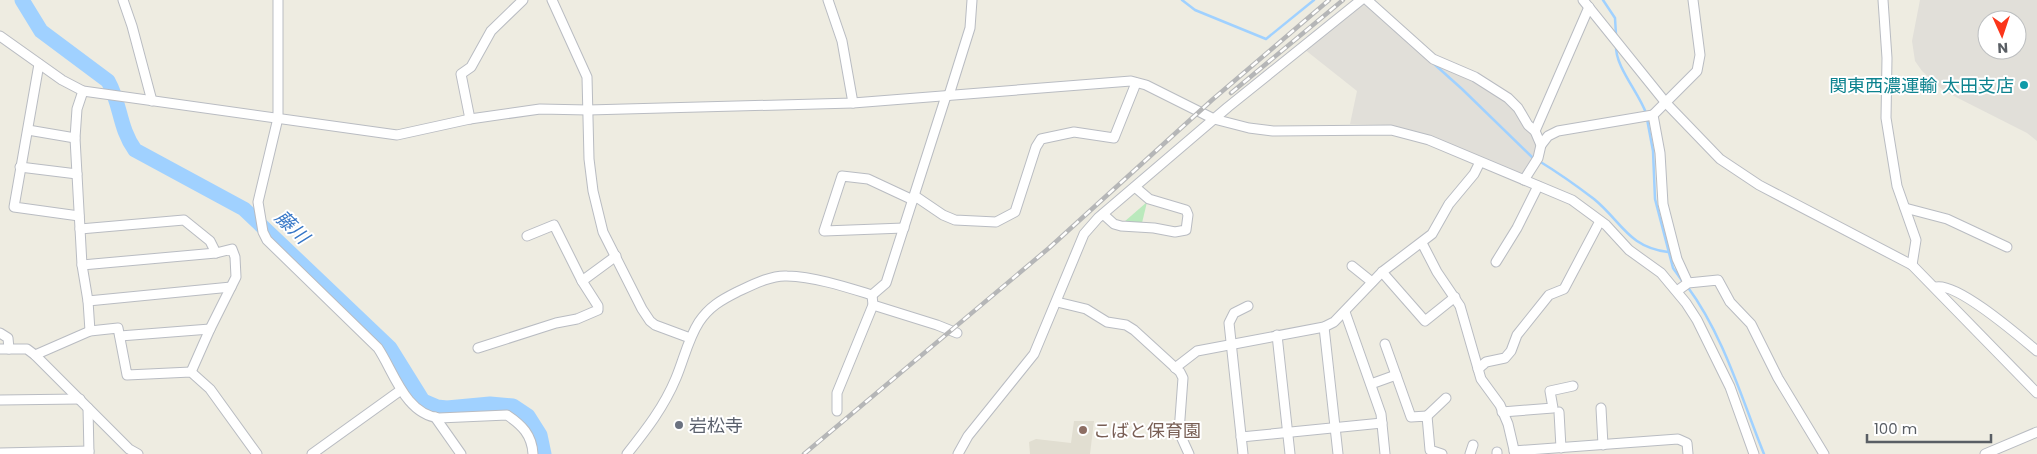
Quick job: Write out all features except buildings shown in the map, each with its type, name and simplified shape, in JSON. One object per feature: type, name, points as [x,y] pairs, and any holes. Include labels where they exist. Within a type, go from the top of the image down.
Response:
[{"type":"street","points":[[123,0],[152,101]]},
{"type":"street","points":[[278,0],[278,118],[258,202],[263,232],[267,240],[378,348],[401,390],[415,407],[435,417],[507,415],[526,431],[532,444],[533,454]]},
{"type":"street","points":[[470,119],[461,74],[471,68],[491,31],[523,0]]},
{"type":"street","points":[[552,0],[586,71],[593,191],[603,232],[650,321],[655,325],[690,338]]},
{"type":"street","points":[[828,0],[842,41],[853,103]]},
{"type":"street","points":[[837,410],[837,393],[872,300],[886,283],[948,95],[970,28],[972,0]]},
{"type":"street","points":[[958,454],[968,436],[1026,366],[1038,346],[1084,234],[1103,214],[1214,119],[1361,0]]},
{"type":"street","points":[[1367,0],[1433,59],[1475,77],[1508,98],[1535,131],[1541,145]]},
{"type":"street","points":[[1524,180],[1538,158],[1541,145],[1548,136],[1558,131],[1648,116],[1666,103],[1697,71],[1700,55],[1693,0]]},
{"type":"street","points":[[1883,0],[1887,58],[1886,118],[1897,186],[1916,240],[1912,265]]},
{"type":"street","points":[[1535,131],[1586,4],[1666,103],[1708,148],[1734,169],[1912,265],[2037,393]]},
{"type":"street","points":[[0,36],[62,80],[83,91],[397,135],[470,119],[540,109],[588,110],[853,103],[1101,82],[1136,83],[1214,119],[1265,131],[1391,130],[1429,140],[1572,200],[1600,221],[1629,250],[1683,286],[1718,280],[1730,302],[1751,324],[1778,378],[1824,454]]},
{"type":"street","points":[[39,64],[14,208],[79,216]]},
{"type":"street","points":[[904,228],[824,231],[842,176],[868,179],[914,198],[955,220],[998,222],[1015,212],[1036,147],[1042,138],[1074,132],[1114,138],[1136,83]]},
{"type":"street","points":[[83,91],[78,109],[75,138],[82,265],[88,300],[90,331]]},
{"type":"street","points":[[1648,116],[1660,153],[1662,204],[1683,286],[1730,387],[1754,454]]},
{"type":"street","points":[[28,130],[75,138]]},
{"type":"street","points":[[1175,368],[1197,351],[1324,327],[1334,322],[1382,272],[1400,256],[1422,243],[1437,227],[1449,204],[1474,174],[1480,162]]},
{"type":"street","points":[[20,167],[77,174]]},
{"type":"street","points":[[1496,262],[1517,228],[1538,186]]},
{"type":"street","points":[[1103,214],[1114,224],[1121,226],[1180,232],[1186,230],[1188,215],[1186,210],[1149,200],[1135,187]]},
{"type":"street","points":[[1905,208],[1947,220],[2007,247]]},
{"type":"street","points":[[80,229],[184,220],[210,241],[216,253]]},
{"type":"street","points":[[1478,369],[1486,362],[1505,358],[1511,351],[1517,335],[1550,295],[1564,289],[1600,221]]},
{"type":"street","points":[[478,348],[556,323],[577,320],[598,310],[598,306],[582,281],[554,225],[527,236]]},
{"type":"street","points":[[1422,243],[1437,272],[1460,306],[1481,380],[1508,424],[1515,453],[1678,439],[1687,443],[1688,454]]},
{"type":"street","points":[[82,265],[216,253],[232,249],[235,257],[236,277],[210,328],[191,372]]},
{"type":"street","points":[[582,281],[616,256]]},
{"type":"street","points":[[1352,266],[1372,282]]},
{"type":"street","points":[[1382,272],[1425,321],[1455,297]]},
{"type":"street","points":[[627,454],[660,410],[676,378],[690,338],[707,310],[719,301],[772,278],[786,276],[842,286],[872,300],[957,333]]},
{"type":"street","points":[[88,300],[231,287]]},
{"type":"street","points":[[1936,288],[1948,287],[2000,320],[2037,351]]},
{"type":"street","points":[[1057,302],[1086,309],[1107,322],[1126,325],[1134,330],[1175,368],[1183,378],[1180,437],[1189,454]]},
{"type":"street","points":[[1243,454],[1229,323],[1231,316],[1248,306]]},
{"type":"street","points":[[1345,312],[1371,384],[1382,423],[1386,454]]},
{"type":"street","points":[[1324,327],[1338,454]]},
{"type":"street","points":[[36,355],[90,331],[118,328],[127,375],[191,372],[210,388],[257,454]]},
{"type":"street","points":[[120,336],[210,328]]},
{"type":"street","points":[[0,333],[8,338],[5,349],[27,349],[36,355],[129,449],[138,454]]},
{"type":"street","points":[[1277,335],[1290,454]]},
{"type":"street","points":[[1385,344],[1410,417],[1427,416],[1446,398]]},
{"type":"street","points":[[1371,384],[1396,375]]},
{"type":"street","points":[[1502,412],[1553,408],[1550,391],[1574,386]]},
{"type":"street","points":[[312,454],[401,390]]},
{"type":"street","points":[[0,400],[80,399]]},
{"type":"street","points":[[0,453],[89,452],[88,408]]},
{"type":"street","points":[[1601,408],[1603,445]]},
{"type":"street","points":[[1559,412],[1561,448]]},
{"type":"street","points":[[1427,416],[1430,450],[1442,454]]},
{"type":"street","points":[[435,417],[461,454]]},
{"type":"street","points":[[1241,438],[1382,423]]},
{"type":"street","points":[[1986,454],[2037,432]]},
{"type":"shaded area","points":[[1920,0],[2037,0],[2037,141],[2027,133],[1944,91],[1922,71],[1915,61],[1912,41]]},
{"type":"shaded area","points":[[1368,4],[1430,60],[1473,78],[1512,104],[1534,135],[1539,148],[1527,172],[1522,174],[1430,136],[1392,125],[1350,124],[1357,91],[1304,49],[1360,5]]},
{"type":"shaded area","name":"こばと保育園","points":[[1074,421],[1094,421],[1090,454],[1030,454],[1029,442],[1036,439],[1071,443]]},
{"type":"green space","points":[[1147,202],[1142,223],[1124,222]]},
{"type":"waterway","name":"藤川","points":[[22,0],[41,31],[108,81],[126,133],[135,150],[244,209],[390,348],[423,401],[437,407],[447,408],[490,404],[513,406],[528,416],[540,435],[544,454]]},
{"type":"waterway","points":[[1182,0],[1195,10],[1266,39],[1314,0]]},
{"type":"waterway","points":[[1603,0],[1615,18],[1616,35]]},
{"type":"waterway","points":[[1616,46],[1623,71],[1646,113]]},
{"type":"waterway","points":[[1433,63],[1534,159]]},
{"type":"waterway","points":[[1647,119],[1653,151],[1655,199],[1673,268],[1683,282]]},
{"type":"waterway","points":[[1539,161],[1594,199],[1634,239],[1654,249],[1668,252]]},
{"type":"waterway","points":[[1687,286],[1700,305],[1722,346],[1764,454]]},
{"type":"railway","points":[[804,454],[1049,248],[1212,100],[1329,0]]},
{"type":"railway","points":[[1231,93],[1343,0]]},
{"type":"place","name":"関東西濃運輸 太田支店","points":[[2024,85]]},
{"type":"place","name":"岩松寺","points":[[679,425]]},
{"type":"place","name":"こばと保育園","points":[[1083,430]]}]
